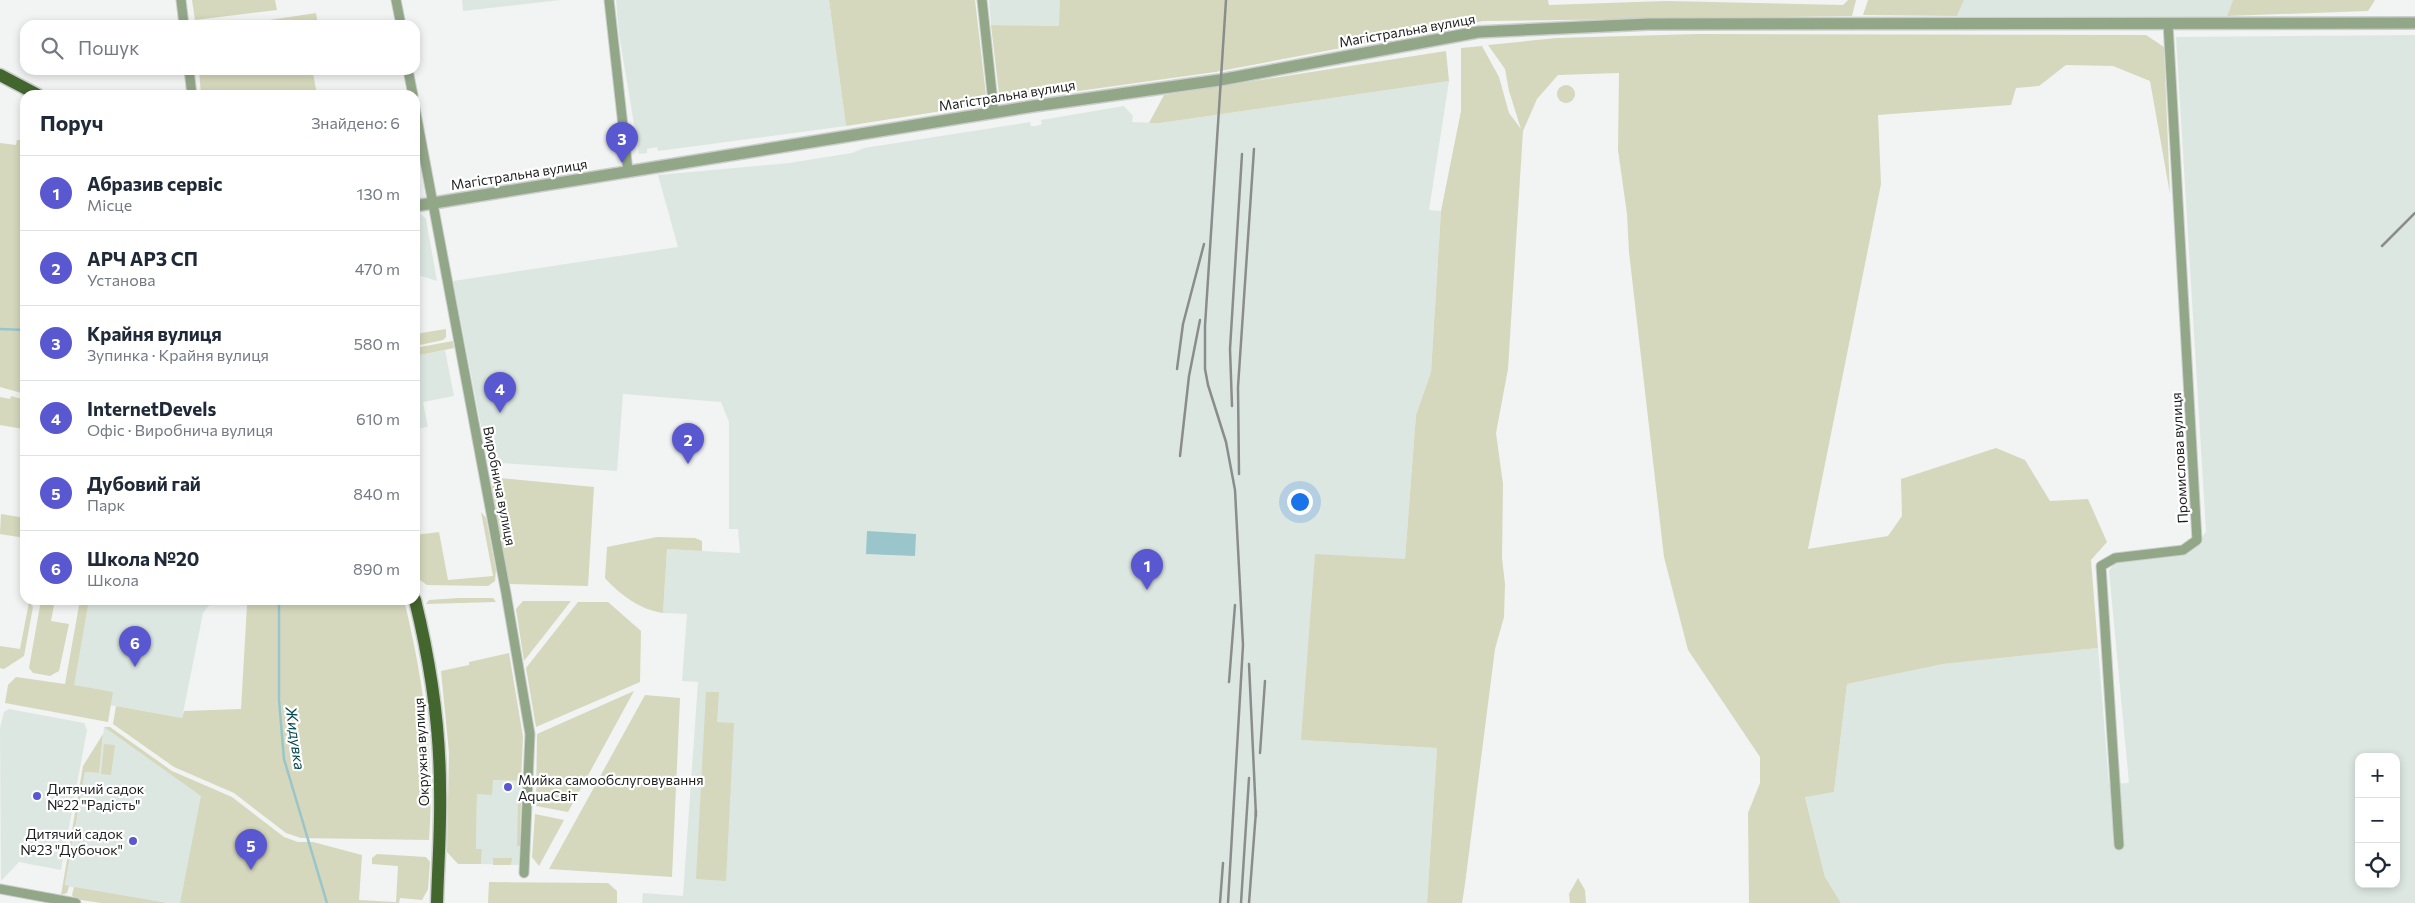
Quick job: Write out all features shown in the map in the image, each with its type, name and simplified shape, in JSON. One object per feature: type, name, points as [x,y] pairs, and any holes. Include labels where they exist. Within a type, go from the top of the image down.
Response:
[{"type":"main road","points":[[0,75],[28,90]]},
{"type":"main road","name":"Окружна вулиця","points":[[416,605],[431,678],[437,732],[440,788],[436,903]]},
{"type":"street","points":[[181,0],[183,20]]},
{"type":"street","points":[[396,0],[400,20]]},
{"type":"street","points":[[609,0],[628,171]]},
{"type":"street","points":[[982,0],[994,112]]},
{"type":"street","name":"Промислова вулиця","points":[[2119,845],[2101,566],[2114,558],[2183,550],[2197,540],[2168,23]]},
{"type":"street","name":"Магістральна вулиця","points":[[420,205],[994,112],[1220,80],[1478,32],[1649,24],[2415,23]]},
{"type":"street","points":[[190,75],[191,90]]},
{"type":"street","points":[[409,75],[412,90]]},
{"type":"street","name":"Виробнича вулиця","points":[[420,136],[506,593],[530,734],[524,873]]},
{"type":"street","points":[[0,889],[76,903]]},
{"type":"shaded area","points":[[462,0],[561,0],[463,11]]},
{"type":"shaded area","points":[[616,0],[829,0],[846,126],[658,151],[657,147],[647,149],[647,153],[639,154],[619,34]]},
{"type":"shaded area","points":[[989,0],[1060,0],[1060,26],[991,25]]},
{"type":"shaded area","points":[[1964,0],[2233,0],[2227,16],[1957,16]]},
{"type":"shaded area","points":[[2415,35],[2415,903],[1841,903],[1825,877],[1805,796],[1834,792],[1847,684],[1942,664],[2098,648],[2109,784],[2129,783],[2109,571],[2114,563],[2179,555],[2197,546],[2206,531],[2176,37]]},
{"type":"shaded area","points":[[1449,81],[1429,210],[1441,211],[1431,372],[1416,415],[1405,559],[1301,740],[1437,748],[1427,903],[642,903],[643,893],[683,896],[698,682],[682,681],[687,614],[663,613],[667,549],[740,553],[738,529],[729,529],[729,422],[721,402],[623,394],[617,471],[488,462],[453,281],[678,247],[658,175],[789,163],[852,153],[864,148],[1030,122],[1031,126],[1036,126],[1042,124],[1041,120],[1124,106],[1133,116],[1132,122],[1160,123]]},
{"type":"shaded area","points":[[420,213],[426,219],[437,281],[420,276]]},
{"type":"shaded area","points":[[445,350],[454,396],[423,402],[428,427],[420,428],[420,355]]},
{"type":"shaded area","points":[[88,605],[209,605],[203,613],[182,718],[71,698]]},
{"type":"shaded area","name":"Дитячий садок №22 \"Радість\"","points":[[9,709],[84,723],[87,730],[61,870],[19,862],[1,881],[0,728],[4,712]]},
{"type":"shaded area","name":"Дитячий садок №23 \"Дубочок\"","points":[[104,727],[202,796],[180,903],[168,903],[65,886],[85,772],[99,773]]},
{"type":"shaded area","points":[[492,780],[521,781],[519,865],[481,864],[482,849],[476,849],[477,794]]},
{"type":"green space","points":[[192,0],[275,0],[277,10],[195,20]]},
{"type":"green space","points":[[829,0],[975,0],[987,104],[846,126]]},
{"type":"green space","points":[[1060,0],[1548,0],[1549,5],[1666,1],[1843,5],[1848,0],[1856,0],[1852,16],[1483,21],[1215,72],[1000,102],[991,25],[1059,26]]},
{"type":"green space","points":[[1868,0],[1964,0],[1957,16],[1863,15]]},
{"type":"green space","points":[[2233,0],[2375,0],[2368,11],[2227,16]]},
{"type":"green space","points":[[316,13],[317,20],[269,20]]},
{"type":"green space","points":[[1697,34],[2146,35],[2164,47],[2170,194],[2150,81],[2113,66],[2066,65],[2039,86],[2016,88],[2011,105],[1878,115],[1881,184],[1808,549],[1888,536],[1902,516],[1901,479],[1996,448],[2025,460],[2050,501],[2088,499],[2107,542],[2091,560],[2098,648],[1943,664],[1847,684],[1834,792],[1805,797],[1825,877],[1841,903],[1749,903],[1748,813],[1760,783],[1760,757],[1688,650],[1664,557],[1629,252],[1627,214],[1618,150],[1619,73],[1558,75],[1537,99],[1523,131],[1508,369],[1496,433],[1503,484],[1502,558],[1505,584],[1504,617],[1495,649],[1462,903],[1427,903],[1437,748],[1301,740],[1315,554],[1405,559],[1416,415],[1431,372],[1441,211],[1461,111],[1461,48],[1482,46],[1499,77],[1509,113],[1521,129],[1509,91],[1505,69],[1488,45],[1557,38]]},
{"type":"green space","points":[[1446,51],[1449,81],[1160,123],[1149,123],[1164,95]]},
{"type":"green space","points":[[199,75],[313,75],[316,90],[201,90]]},
{"type":"green space","points":[[1566,85],[1573,87],[1575,94],[1573,101],[1566,103],[1559,101],[1557,94],[1559,87]]},
{"type":"green space","points":[[17,140],[20,140],[20,393],[0,387],[0,143],[16,145]]},
{"type":"green space","points":[[446,329],[446,337],[443,340],[420,345],[420,333]]},
{"type":"green space","points":[[453,341],[454,348],[420,355],[420,347]]},
{"type":"green space","points":[[11,396],[20,399],[20,428],[0,425],[0,397],[10,399]]},
{"type":"green space","points":[[490,477],[594,487],[588,586],[509,584]]},
{"type":"green space","points":[[481,512],[486,518],[496,570],[495,581],[488,586],[427,585],[420,580],[420,534],[439,532],[448,580],[493,576]]},
{"type":"green space","points":[[1,514],[20,517],[20,537],[0,534]]},
{"type":"green space","points":[[657,537],[695,538],[702,541],[702,551],[667,549],[663,613],[647,609],[631,601],[605,578],[607,547]]},
{"type":"green space","points":[[493,598],[496,602],[426,604],[429,600]]},
{"type":"green space","points":[[523,601],[571,601],[524,661],[516,609]]},
{"type":"green space","points":[[578,602],[608,602],[641,631],[640,682],[536,727],[526,668]]},
{"type":"green space","points":[[28,605],[31,605],[33,607],[24,656],[4,669],[0,668],[0,646],[20,649]]},
{"type":"green space","points":[[40,605],[54,605],[51,621],[69,624],[59,671],[50,676],[33,673],[29,668]]},
{"type":"green space","points":[[79,605],[88,605],[74,685],[113,692],[108,722],[5,703],[8,685],[16,677],[65,684]]},
{"type":"green space","points":[[247,605],[405,605],[417,659],[426,719],[430,780],[429,840],[301,838],[286,833],[234,793],[174,767],[113,724],[116,706],[182,718],[184,711],[241,709]]},
{"type":"green space","points":[[509,653],[523,737],[521,781],[493,780],[492,795],[477,794],[476,849],[482,849],[481,864],[458,864],[447,852],[449,753],[441,671],[469,665],[469,662]]},
{"type":"green space","points":[[634,691],[568,812],[536,806],[537,734]]},
{"type":"green space","points":[[706,692],[719,692],[717,722],[734,723],[726,881],[696,879]]},
{"type":"green space","points":[[645,695],[680,698],[672,877],[549,869]]},
{"type":"green space","points":[[104,727],[110,727],[172,771],[232,797],[284,837],[298,842],[313,842],[362,855],[359,900],[396,902],[398,866],[372,864],[372,858],[377,854],[426,857],[430,862],[428,889],[422,900],[400,898],[399,903],[180,903],[201,796]]},
{"type":"green space","points":[[103,734],[99,773],[85,772],[65,885],[69,886],[67,893],[61,895],[83,766]]},
{"type":"green space","points":[[104,744],[115,745],[111,775],[101,774]]},
{"type":"green space","points":[[518,803],[521,803],[520,846],[517,846]]},
{"type":"green space","points":[[535,814],[564,820],[539,866],[532,857]]},
{"type":"green space","points":[[493,858],[512,858],[511,865],[493,865]]},
{"type":"green space","points":[[1578,878],[1585,890],[1586,903],[1570,903],[1569,894]]},
{"type":"green space","points":[[489,882],[608,883],[617,891],[617,903],[488,903]]},
{"type":"green space","points":[[74,887],[168,903],[101,903],[75,899],[72,895]]},
{"type":"water","points":[[867,531],[916,534],[915,556],[866,554]]},
{"type":"waterway","name":"Жидувка","points":[[0,329],[20,330]]},
{"type":"waterway","name":"Жидувка","points":[[279,605],[279,700],[284,759],[327,903]]},
{"type":"railway","points":[[1226,0],[1205,326],[1205,369],[1208,385],[1226,442],[1235,490],[1243,645],[1228,903]]},
{"type":"railway","points":[[1239,474],[1238,387],[1254,149]]},
{"type":"railway","points":[[1232,406],[1230,349],[1242,154]]},
{"type":"railway","points":[[2382,246],[2415,213]]},
{"type":"railway","points":[[1177,369],[1183,324],[1204,244]]},
{"type":"railway","points":[[1180,456],[1189,376],[1200,320]]},
{"type":"railway","points":[[1229,682],[1235,605]]},
{"type":"railway","points":[[1249,664],[1256,816]]},
{"type":"railway","points":[[1260,753],[1265,681]]},
{"type":"railway","points":[[1241,903],[1249,778]]},
{"type":"railway","points":[[1249,903],[1256,811]]},
{"type":"railway","points":[[1220,903],[1223,863]]},
{"type":"place","name":"Крайня вулиця","points":[[622,163]]},
{"type":"place","name":"InternetDevels","points":[[500,413]]},
{"type":"place","name":"АРЧ АРЗ СП","points":[[688,464]]},
{"type":"place","name":"Абразив сервіс","points":[[1147,590]]},
{"type":"place","name":"Школа №20","points":[[135,667]]},
{"type":"place","name":"Мийка самообслуговування AquaСвіт","points":[[508,787]]},
{"type":"place","name":"Дитячий садок №22 \"Радість\"","points":[[37,796]]},
{"type":"place","name":"Дитячий садок №23 \"Дубочок\"","points":[[133,841]]},
{"type":"place","name":"Дубовий гай","points":[[251,870]]}]
